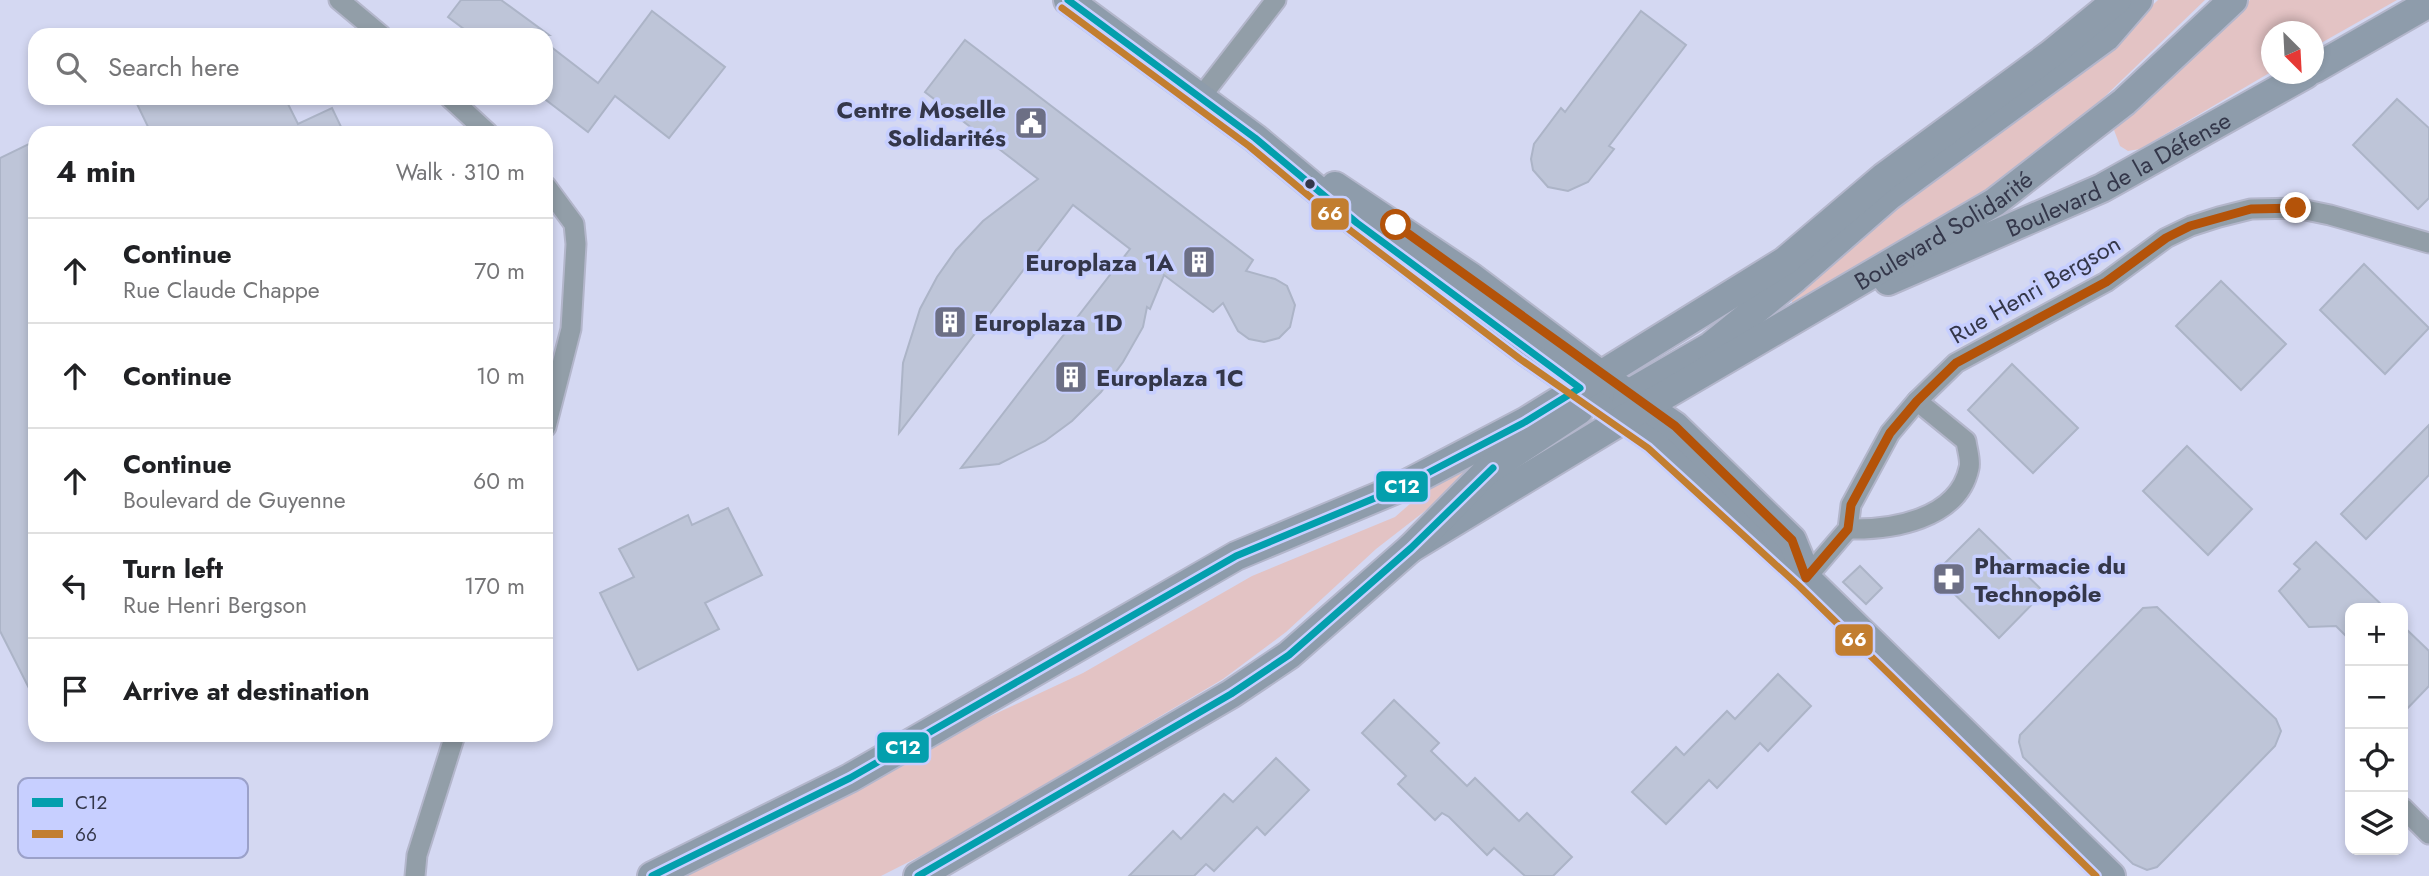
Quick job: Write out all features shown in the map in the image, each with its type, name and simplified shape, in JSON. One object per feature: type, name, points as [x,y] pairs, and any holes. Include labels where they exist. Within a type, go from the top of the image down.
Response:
[{"type":"main road","points":[[1068,0],[1255,138],[1428,247],[1593,388],[1632,407],[1655,440],[1806,578],[2111,876]]},
{"type":"main road","name":"Boulevard Solidarité","points":[[918,876],[1231,694],[1289,655],[1411,548],[1488,471],[1593,388],[1785,261],[1884,177],[2050,54],[2117,0]]},
{"type":"main road","name":"Boulevard Solidarité","points":[[1632,407],[1796,278],[1889,196],[2106,37],[2138,0]]},
{"type":"main road","name":"Boulevard Solidarité","points":[[1411,548],[1632,407],[1807,313],[1995,202],[2124,102],[2232,0]]},
{"type":"main road","points":[[2324,63],[2429,3]]},
{"type":"main road","name":"Boulevard de la Défense","points":[[1807,313],[1936,262],[2102,188],[2288,84]]},
{"type":"main road","name":"Boulevard Solidarité","points":[[652,876],[850,778],[1236,556],[1399,488],[1593,388]]},
{"type":"street","points":[[339,0],[373,28]]},
{"type":"street","points":[[1200,98],[1276,0]]},
{"type":"street","points":[[458,105],[480,126]]},
{"type":"street","points":[[553,196],[574,224],[576,244],[571,329],[553,400]]},
{"type":"street","name":"Rue Henri Bergson","points":[[1806,578],[1848,529],[1851,505],[1890,433],[1917,401],[1956,363],[2106,282],[2166,238],[2190,226],[2251,209],[2296,208],[2429,243]]},
{"type":"street","points":[[1848,529],[1880,529],[1930,515],[1955,497],[1969,468],[1966,441],[1917,401]]},
{"type":"street","points":[[415,876],[417,855],[453,742]]},
{"type":"street","points":[[2408,813],[2429,834]]},
{"type":"shaded area","points":[[2158,0],[2205,0],[2098,103],[1985,190],[1792,303],[1792,293],[1902,203],[2099,56]]},
{"type":"shaded area","points":[[2250,0],[2397,0],[2324,41],[2324,21],[2261,21],[2261,78],[2140,149],[2128,151],[2120,146],[2114,130],[2120,121]]},
{"type":"shaded area","points":[[1481,461],[1483,466],[1376,549],[1286,632],[1223,679],[944,844],[881,876],[680,876],[963,729],[1083,673],[1252,576],[1395,517],[1427,489]]},
{"type":"building","points":[[461,0],[501,0],[539,28],[463,28],[448,17]]},
{"type":"building","points":[[652,11],[725,67],[669,138],[615,96],[588,132],[553,105],[553,48],[598,83]]},
{"type":"building","points":[[1641,11],[1686,45],[1609,146],[1614,149],[1588,182],[1568,191],[1548,187],[1533,170],[1531,159],[1534,144],[1561,108],[1565,112]]},
{"type":"building","points":[[965,40],[1253,260],[1246,271],[1275,279],[1287,286],[1295,305],[1290,327],[1279,338],[1264,342],[1249,339],[1238,331],[1223,303],[1213,312],[1164,275],[1150,309],[1147,307],[1143,327],[1123,362],[1101,392],[1072,421],[1045,441],[999,464],[961,468],[1130,249],[1073,205],[899,433],[903,363],[920,309],[937,277],[956,250],[983,221],[1038,179],[925,92]]},
{"type":"building","points":[[2397,99],[2429,128],[2429,198],[2418,209],[2353,145]]},
{"type":"building","points":[[137,105],[288,105],[298,124],[332,108],[341,126],[148,126]]},
{"type":"building","points":[[28,144],[28,686],[0,631],[0,158]]},
{"type":"building","points":[[2364,264],[2429,328],[2385,374],[2320,310]]},
{"type":"building","points":[[2221,281],[2286,344],[2241,390],[2176,326]]},
{"type":"building","points":[[2012,364],[2078,428],[2033,473],[1968,410]]},
{"type":"building","points":[[2429,425],[2429,475],[2366,539],[2341,514]]},
{"type":"building","points":[[2187,446],[2252,509],[2208,555],[2143,491]]},
{"type":"building","points":[[728,508],[762,575],[705,603],[719,629],[638,670],[600,593],[634,577],[619,549],[688,515],[692,525]]},
{"type":"building","points":[[1979,529],[2044,592],[1999,638],[1934,574]]},
{"type":"building","points":[[2316,542],[2380,603],[2345,603],[2345,635],[2336,626],[2309,627],[2279,591],[2300,569],[2294,564]]},
{"type":"building","points":[[1860,566],[1882,588],[1866,604],[1843,582]]},
{"type":"building","points":[[2157,607],[2276,719],[2281,731],[2275,746],[2157,867],[2147,870],[2133,864],[2023,757],[2019,742],[2020,735],[2143,608]]},
{"type":"building","points":[[2408,631],[2429,651],[2429,686],[2408,708]]},
{"type":"building","points":[[1778,674],[1811,706],[1768,751],[1760,743],[1717,788],[1709,780],[1666,824],[1632,792],[1676,747],[1684,755],[1727,711],[1735,719]]},
{"type":"building","points":[[1394,700],[1439,743],[1431,751],[1467,786],[1475,778],[1519,821],[1527,813],[1572,857],[1553,876],[1525,876],[1494,848],[1487,855],[1449,817],[1442,813],[1435,820],[1398,784],[1406,776],[1362,733]]},
{"type":"building","points":[[1276,758],[1309,790],[1265,835],[1257,827],[1214,871],[1206,864],[1194,876],[1129,876],[1173,831],[1181,839],[1224,794],[1233,802]]},
{"type":"transit line","name":"C12","points":[[652,876],[850,778],[1236,556],[1399,488],[1525,422],[1580,388],[1357,223],[1255,138],[1068,0]]},
{"type":"transit line","name":"66","points":[[1062,8],[1249,146],[1351,231],[1520,359],[1648,448],[1799,586],[2096,876]]},
{"type":"transit line","name":"C12","points":[[918,876],[1231,694],[1289,655],[1411,548],[1493,468]]},
{"type":"place","name":"Centre Moselle Solidarités","points":[[1031,123]]},
{"type":"place","name":"Europlaza 1A","points":[[1199,262]]},
{"type":"place","name":"Europlaza 1D","points":[[950,322]]},
{"type":"place","name":"Europlaza 1C","points":[[1071,377]]},
{"type":"place","name":"Pharmacie du Technopôle","points":[[1949,579]]},
{"type":"route","points":[[1396,225],[1471,276],[1602,376],[1675,426],[1792,540],[1806,578],[1848,529],[1851,505],[1890,433],[1917,401],[1956,363],[2106,282],[2166,238],[2190,226],[2251,209],[2296,208]]}]
